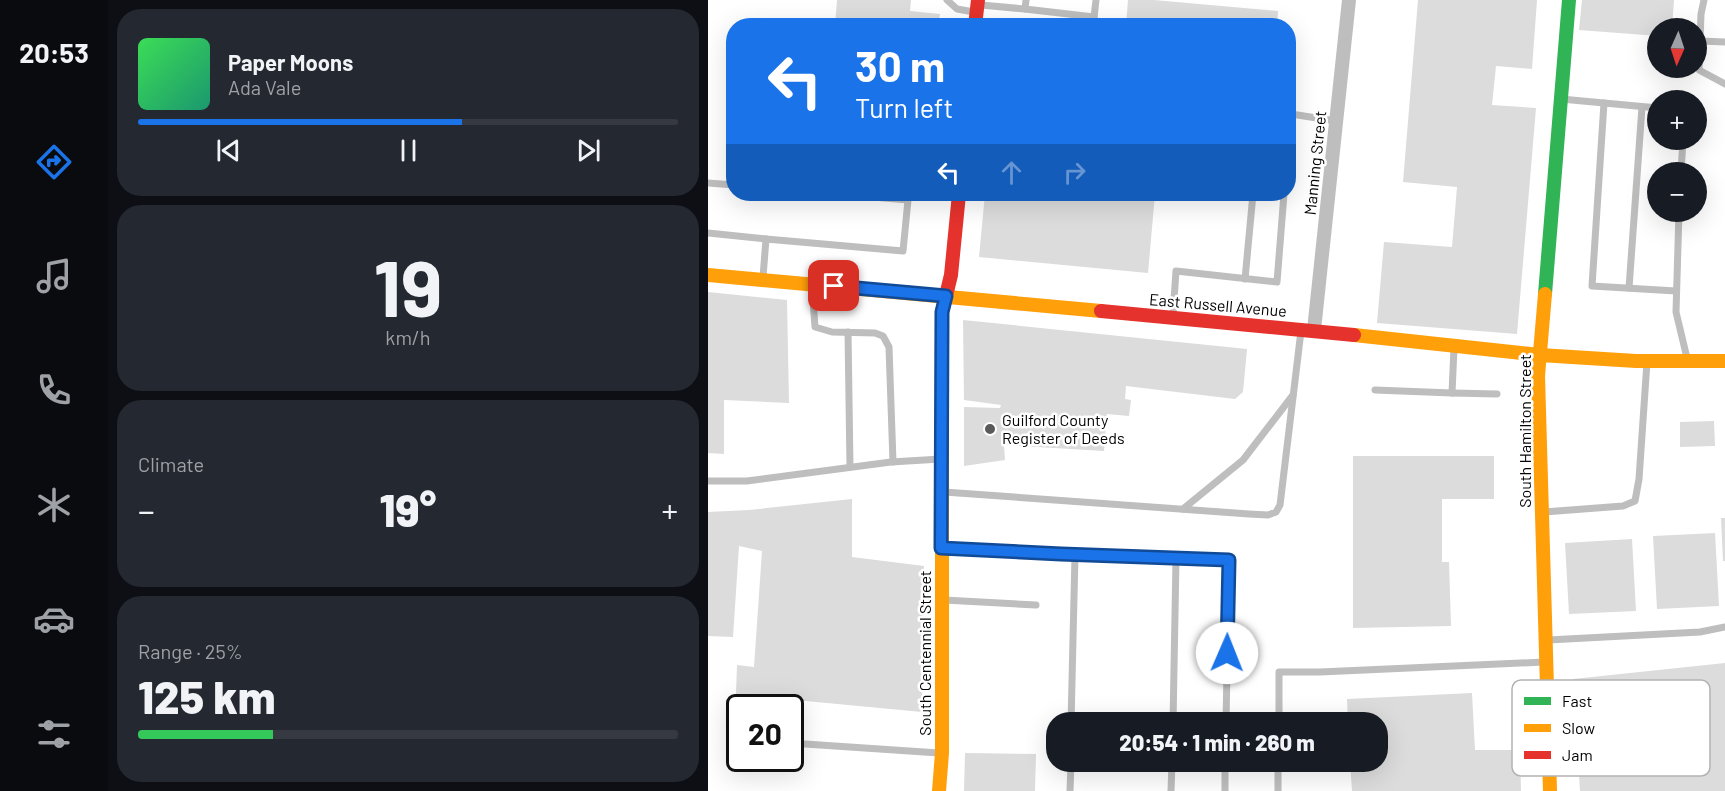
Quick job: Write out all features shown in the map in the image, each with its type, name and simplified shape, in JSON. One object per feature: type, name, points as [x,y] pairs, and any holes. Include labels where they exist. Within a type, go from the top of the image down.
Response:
[{"type":"street","name":"Manning Street","points":[[1308,330],[1336,121],[1348,0]]},
{"type":"street","name":"South Hamilton Street","points":[[1547,680],[1538,376],[1569,0]]},
{"type":"street","name":"South Centennial Street","points":[[939,791],[942,753],[942,312],[951,274],[958,201]]},
{"type":"street","name":"East Russell Avenue","points":[[708,275],[1173,317],[1540,355],[1647,361],[1725,361]]},
{"type":"street","name":"South Hamilton Street","points":[[1550,776],[1550,791]]},
{"type":"lane","points":[[947,0],[957,9],[977,11],[1025,9],[1094,17],[1096,0]]},
{"type":"lane","points":[[1025,9],[1026,0]]},
{"type":"lane","points":[[1702,18],[1704,0]]},
{"type":"lane","points":[[1707,41],[1725,42]]},
{"type":"lane","points":[[1707,74],[1725,84]]},
{"type":"lane","points":[[1561,99],[1647,107]]},
{"type":"lane","points":[[1604,103],[1592,286],[1676,291]]},
{"type":"lane","points":[[1629,288],[1642,107]]},
{"type":"lane","points":[[1296,115],[1336,121]]},
{"type":"lane","points":[[708,183],[726,184]]},
{"type":"lane","points":[[708,233],[903,251],[908,201]]},
{"type":"lane","points":[[1245,279],[1253,201]]},
{"type":"lane","points":[[1173,317],[1176,271],[1277,282],[1283,201]]},
{"type":"lane","points":[[1679,222],[1676,312],[1688,360]]},
{"type":"lane","points":[[762,280],[766,239]]},
{"type":"lane","points":[[812,284],[815,327],[832,332],[875,333],[883,336],[889,347],[893,462]]},
{"type":"lane","points":[[941,492],[1268,515],[1276,512],[1280,505],[1293,394],[1308,330]]},
{"type":"lane","points":[[848,332],[850,467]]},
{"type":"lane","points":[[1452,393],[1454,345]]},
{"type":"lane","points":[[1542,513],[1623,506],[1635,501],[1639,479],[1647,361]]},
{"type":"lane","points":[[1375,390],[1497,394]]},
{"type":"lane","points":[[1183,509],[1243,460],[1293,394]]},
{"type":"lane","points":[[708,481],[747,481],[893,462],[941,459]]},
{"type":"lane","points":[[941,548],[1229,560],[1226,712]]},
{"type":"lane","points":[[1071,712],[1075,555]]},
{"type":"lane","points":[[1173,712],[1176,559]]},
{"type":"lane","points":[[941,600],[1036,605]]},
{"type":"lane","points":[[1546,641],[1700,632],[1725,627]]},
{"type":"lane","points":[[1279,712],[1279,672],[1547,662]]},
{"type":"lane","points":[[805,744],[942,753]]},
{"type":"lane","points":[[1070,791],[1071,772]]},
{"type":"lane","points":[[1171,791],[1172,772]]},
{"type":"lane","points":[[1225,791],[1226,772]]},
{"type":"lane","points":[[1278,772],[1278,791]]},
{"type":"building","points":[[837,0],[911,0],[910,11],[940,14],[939,18],[836,18]]},
{"type":"building","points":[[1128,0],[1154,0],[1278,11],[1278,18],[1127,18]]},
{"type":"building","points":[[1418,0],[1537,0],[1532,69],[1496,66],[1492,105],[1536,108],[1517,334],[1377,323],[1384,242],[1452,247],[1457,187],[1403,182]]},
{"type":"building","points":[[1582,0],[1674,0],[1673,18],[1647,18],[1647,35],[1579,30]]},
{"type":"building","points":[[984,201],[1154,201],[1148,273],[979,257]]},
{"type":"building","points":[[708,292],[787,300],[789,403],[724,400],[724,454],[708,453]]},
{"type":"building","points":[[963,320],[1247,349],[1243,392],[1235,399],[1126,386],[1125,399],[1131,400],[1129,416],[1107,414],[1104,451],[1004,445],[1005,460],[964,466],[964,407],[1000,408],[1001,405],[964,400]]},
{"type":"building","points":[[1714,421],[1715,446],[1680,447],[1680,422]]},
{"type":"building","points":[[1353,456],[1494,456],[1494,499],[1442,499],[1442,562],[1449,562],[1451,626],[1353,628]]},
{"type":"building","points":[[852,499],[852,557],[924,566],[922,712],[804,701],[804,694],[736,694],[737,665],[754,667],[762,551],[739,546],[733,637],[708,636],[708,512]]},
{"type":"building","points":[[1721,518],[1725,518],[1725,561],[1723,561]]},
{"type":"building","points":[[1715,533],[1719,606],[1657,609],[1653,536]]},
{"type":"building","points":[[1632,539],[1636,611],[1569,614],[1565,543]]},
{"type":"building","points":[[1725,663],[1725,791],[1580,791],[1579,776],[1710,776],[1710,680],[1573,679]]},
{"type":"building","points":[[1472,693],[1475,750],[1512,750],[1512,776],[1521,776],[1521,791],[1352,791],[1351,772],[1388,772],[1388,712],[1348,712],[1347,699]]},
{"type":"building","points":[[965,753],[1036,754],[1035,791],[964,791]]},
{"type":"traffic: fast","points":[[1545,294],[1569,0]]},
{"type":"traffic: slow","points":[[708,275],[1101,311]]},
{"type":"traffic: slow","points":[[1545,294],[1538,376],[1547,680]]},
{"type":"traffic: slow","points":[[1354,335],[1540,355],[1636,361],[1725,361]]},
{"type":"traffic: slow","points":[[939,791],[942,753],[942,418]]},
{"type":"traffic: slow","points":[[1550,776],[1550,791]]},
{"type":"traffic: jam","points":[[976,18],[978,0]]},
{"type":"traffic: jam","points":[[942,418],[942,312],[951,275],[958,201]]},
{"type":"traffic: jam","points":[[1101,311],[1354,335]]},
{"type":"place","name":"Guilford County Register of Deeds","points":[[990,429]]},
{"type":"route","points":[[834,286],[946,296],[942,312],[941,548],[1229,560],[1227,653]]}]
